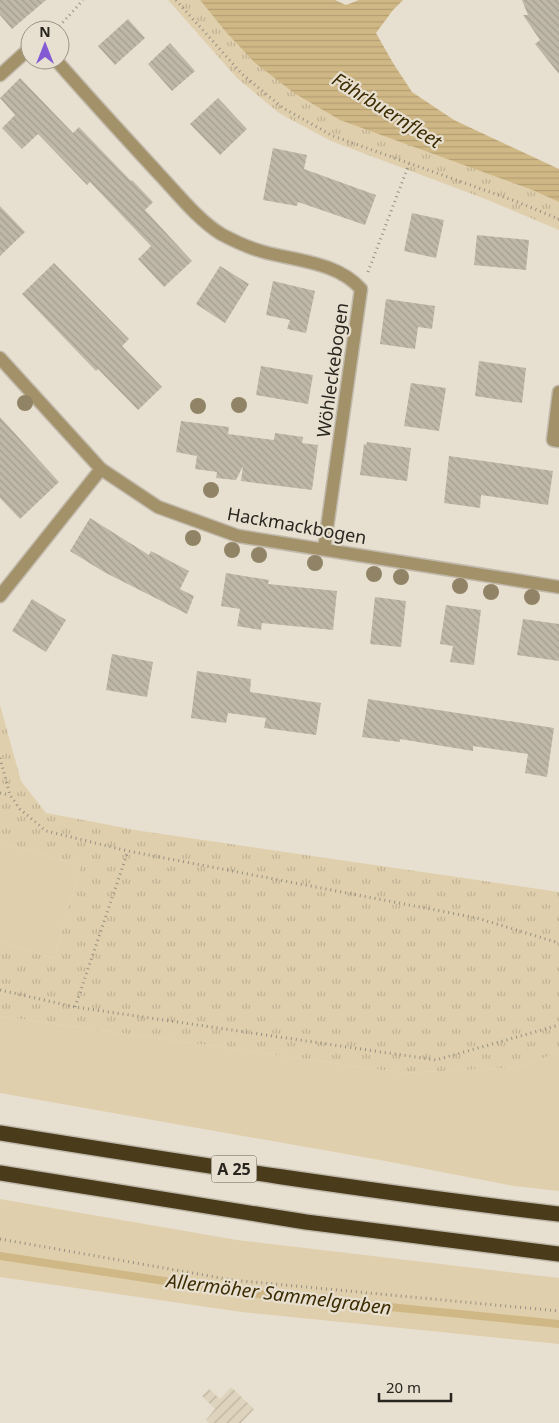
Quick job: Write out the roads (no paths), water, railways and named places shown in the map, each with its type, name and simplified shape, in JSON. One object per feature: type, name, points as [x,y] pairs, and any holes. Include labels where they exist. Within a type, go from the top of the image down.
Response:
[{"type":"highway","name":"A 25","points":[[0,1133],[154,1158],[559,1214]]},
{"type":"highway","name":"A 25","points":[[0,1173],[306,1222],[559,1254]]},
{"type":"street","points":[[0,75],[20,57]]},
{"type":"street","name":"Wöhleckebogen","points":[[65,70],[187,204],[220,233],[262,251],[334,270],[353,280],[362,289],[324,549]]},
{"type":"street","name":"Hackmackbogen","points":[[0,358],[101,470],[158,507],[238,536],[559,587]]},
{"type":"street","points":[[559,392],[553,440],[559,441]]},
{"type":"street","points":[[0,596],[101,470]]},
{"type":"water","name":"Fährbuernfleet","points":[[200,0],[335,0],[346,5],[359,0],[403,0],[376,33],[412,92],[454,120],[559,169],[559,202],[530,189],[340,120],[294,93],[254,62],[225,31]]},
{"type":"waterway","name":"Allermöher Sammelgraben","points":[[0,1256],[230,1291],[559,1324]]}]
